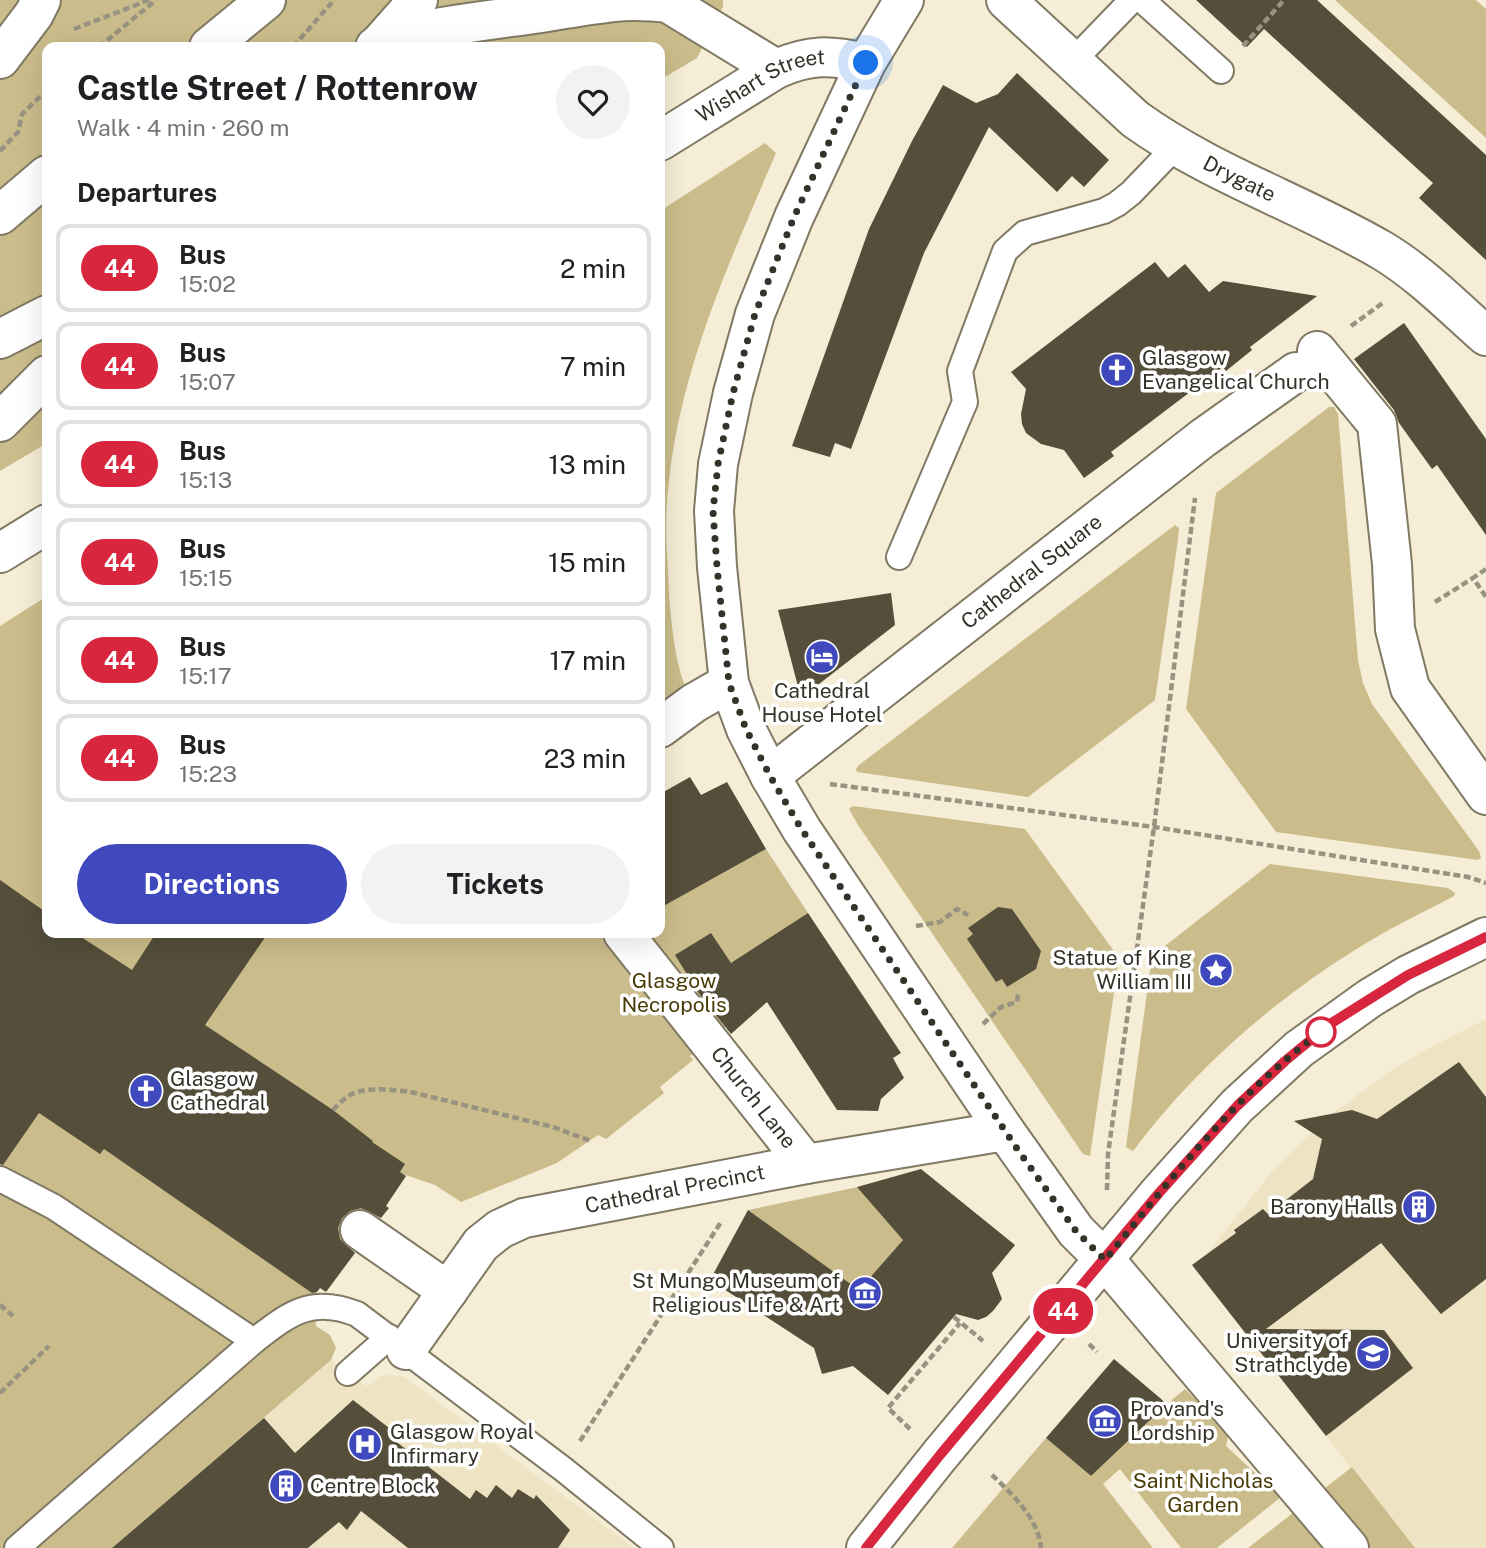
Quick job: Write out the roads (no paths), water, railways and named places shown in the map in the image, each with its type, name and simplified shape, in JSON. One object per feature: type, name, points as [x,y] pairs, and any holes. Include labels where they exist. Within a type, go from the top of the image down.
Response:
[{"type":"street","points":[[0,59],[34,14],[41,0]]},
{"type":"street","points":[[215,42],[266,0]]},
{"type":"street","points":[[380,42],[418,0]]},
{"type":"street","points":[[904,0],[866,63],[794,217],[755,314],[733,393],[718,464],[713,511],[729,683],[746,729],[802,830],[948,1048],[1076,1231],[1105,1260],[1349,1548]]},
{"type":"street","name":"Drygate","points":[[1006,0],[1135,119],[1176,146],[1384,252],[1418,277],[1486,336]]},
{"type":"street","points":[[388,42],[442,28],[613,2],[666,2],[776,69]]},
{"type":"street","name":"Wishart Street","points":[[665,138],[795,60],[820,55],[866,63]]},
{"type":"street","points":[[0,215],[42,179]]},
{"type":"street","points":[[0,339],[42,318]]},
{"type":"street","name":"Cathedral Square","points":[[770,776],[1203,438],[1318,352],[1377,424],[1392,564],[1395,629],[1410,688],[1486,795]]},
{"type":"street","points":[[0,422],[42,381]]},
{"type":"street","points":[[0,553],[42,527]]},
{"type":"street","points":[[665,724],[694,703],[729,683]]},
{"type":"street","points":[[866,1548],[940,1455],[1209,1135],[1237,1106],[1330,1024],[1408,975],[1486,937]]},
{"type":"street","name":"Church Lane","points":[[627,938],[806,1164]]},
{"type":"street","name":"Cathedral Precinct","points":[[397,1343],[448,1291],[481,1244],[510,1223],[524,1218],[806,1164],[1005,1131]]},
{"type":"street","points":[[360,1230],[448,1291]]},
{"type":"lane","points":[[1072,62],[1132,0]]},
{"type":"lane","points":[[1142,0],[1221,71]]},
{"type":"lane","points":[[898,556],[965,402],[960,371],[1005,251],[1026,233],[1104,211],[1117,204],[1176,146]]},
{"type":"lane","points":[[0,1179],[54,1207],[254,1341]]},
{"type":"lane","points":[[18,1548],[284,1317],[304,1308],[323,1306],[339,1307],[357,1314],[563,1468],[661,1548]]},
{"type":"lane","points":[[348,1373],[397,1343]]},
{"type":"place","name":"Glasgow Evangelical Church","points":[[1117,370]]},
{"type":"place","name":"Cathedral House Hotel","points":[[822,657]]},
{"type":"place","name":"Statue of King William III","points":[[1216,970]]},
{"type":"place","name":"Glasgow Cathedral","points":[[146,1091]]},
{"type":"place","name":"Barony Halls","points":[[1419,1207]]},
{"type":"place","name":"St Mungo Museum of Religious Life & Art","points":[[865,1293]]},
{"type":"place","name":"University of Strathclyde","points":[[1373,1353]]},
{"type":"place","name":"Provand's Lordship","points":[[1105,1421]]},
{"type":"place","name":"Glasgow Royal Infirmary","points":[[365,1444]]},
{"type":"place","name":"Centre Block","points":[[286,1486]]},
{"type":"park label","name":"Glasgow Necropolis","points":[[674,993]]},
{"type":"park label","name":"Saint Nicholas Garden","points":[[1203,1493]]}]
